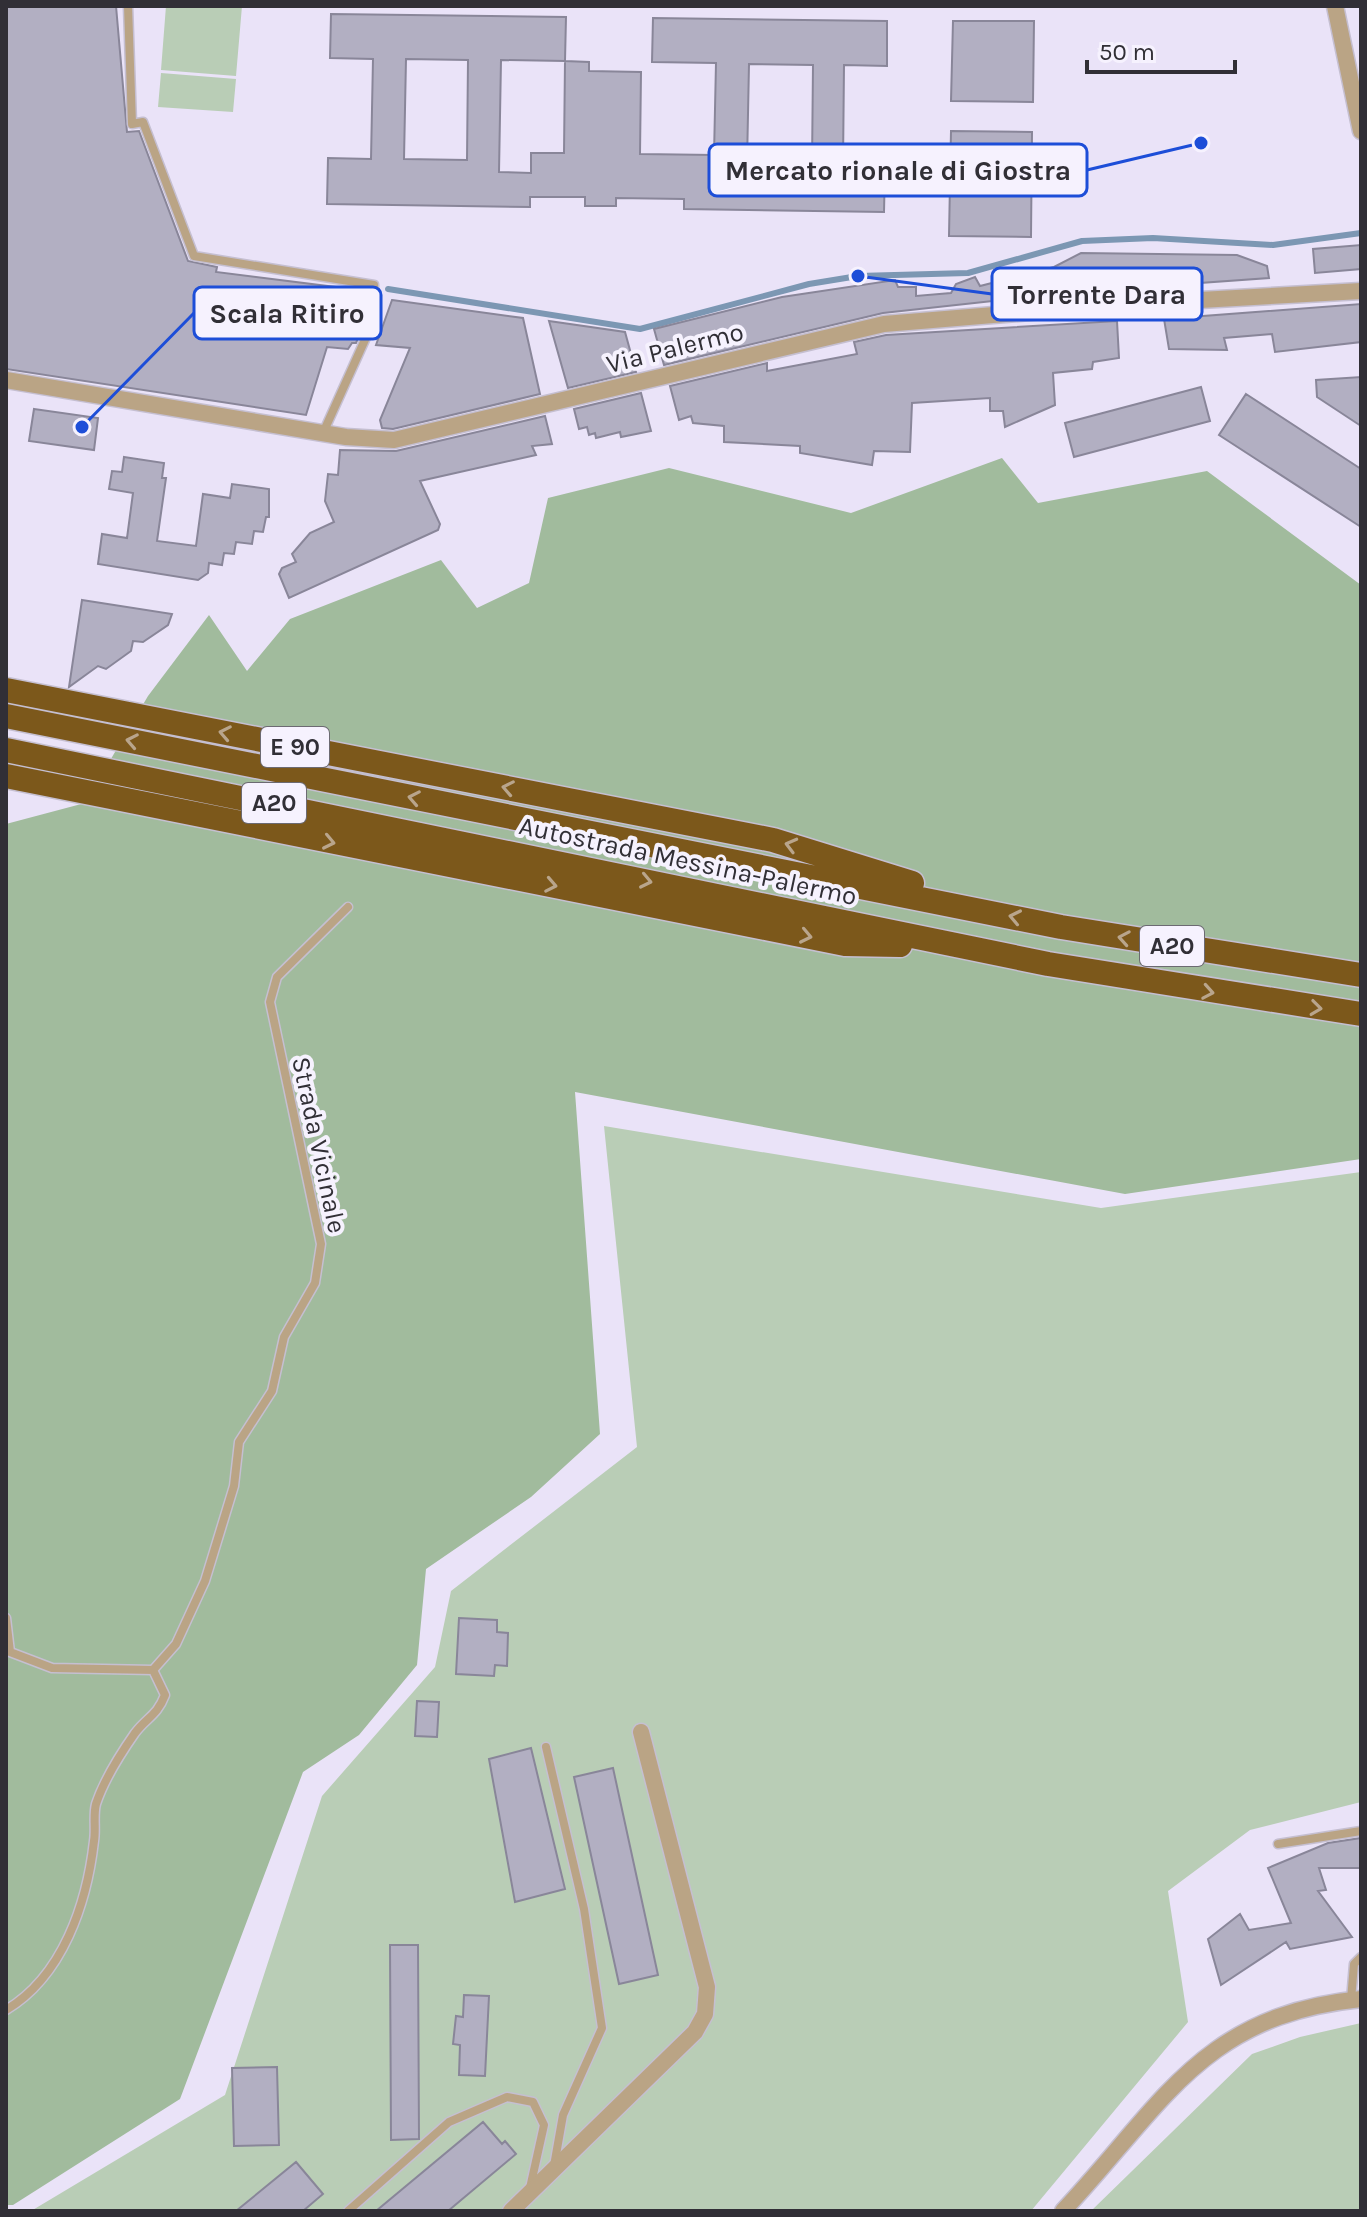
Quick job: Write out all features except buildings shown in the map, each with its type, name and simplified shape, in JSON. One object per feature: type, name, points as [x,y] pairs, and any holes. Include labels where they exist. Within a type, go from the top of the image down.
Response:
[{"type":"highway","name":"E 90","points":[[6,690],[773,840],[923,887],[970,908]]},
{"type":"highway","name":"Autostrada Messina-Palermo","points":[[6,716],[1061,927],[1361,975]]},
{"type":"highway","name":"Autostrada Messina-Palermo","points":[[6,750],[1048,964],[1271,1003],[1361,1014]]},
{"type":"highway","points":[[6,776],[845,944],[962,947]]},
{"type":"street","points":[[1335,6],[1361,131]]},
{"type":"street","name":"Via Palermo","points":[[6,380],[323,433],[394,440],[884,324],[1128,304],[1361,291]]},
{"type":"street","points":[[511,2211],[695,2032],[708,2001],[641,1732]]},
{"type":"street","points":[[1063,2211],[1164,2095],[1212,2051],[1234,2036],[1287,2014],[1358,2002]]},
{"type":"street","points":[[1077,2211],[1171,2101],[1218,2058],[1291,2021],[1358,2002]]},
{"type":"lane","points":[[128,6],[132,124],[143,122],[194,256],[374,285],[373,322],[323,433]]},
{"type":"lane","name":"Strada Vicinale","points":[[153,1670],[176,1644],[205,1581],[234,1486],[239,1442],[272,1391],[284,1337],[315,1283],[321,1244],[270,1002],[277,977],[348,907]]},
{"type":"lane","points":[[6,1618],[10,1652],[52,1668],[153,1670],[165,1695],[158,1713],[137,1730],[96,1805],[95,1840],[84,1899],[68,1941],[36,1985],[6,2010]]},
{"type":"lane","points":[[546,1747],[584,1909],[602,2028],[563,2115],[553,2170]]},
{"type":"lane","points":[[1278,1844],[1361,1831]]},
{"type":"lane","points":[[1358,2002],[1354,1964],[1361,1957]]},
{"type":"lane","points":[[348,2211],[449,2122],[507,2097],[533,2102],[544,2125],[529,2193]]},
{"type":"green space","points":[[166,6],[242,6],[236,76],[161,70]]},
{"type":"green space","points":[[161,73],[236,79],[233,112],[158,107]]},
{"type":"green space","points":[[1002,458],[1038,503],[1207,471],[1361,585],[1361,1159],[1125,1194],[575,1092],[600,1434],[531,1497],[426,1569],[417,1665],[359,1735],[303,1772],[180,2099],[13,2205],[6,2205],[6,824],[85,803],[148,696],[209,615],[247,671],[290,619],[441,560],[477,608],[529,583],[548,498],[669,468],[851,513]]},
{"type":"green space","points":[[604,1126],[1101,1208],[1361,1172],[1361,1802],[1250,1830],[1168,1891],[1188,2022],[1031,2211],[31,2211],[225,2095],[322,1796],[435,1667],[451,1591],[637,1447]]},
{"type":"green space","points":[[1361,2023],[1361,2211],[1091,2211],[1252,2054],[1300,2037]]},
{"type":"waterway","points":[[388,289],[640,329],[809,284],[858,276],[968,273],[1082,241],[1153,238],[1273,245],[1361,233]]},
{"type":"place","name":"Mercato rionale di Giostra","points":[[1201,143]]},
{"type":"place","name":"Torrente Dara","points":[[858,276]]},
{"type":"place","name":"Scala Ritiro","points":[[82,427]]}]
